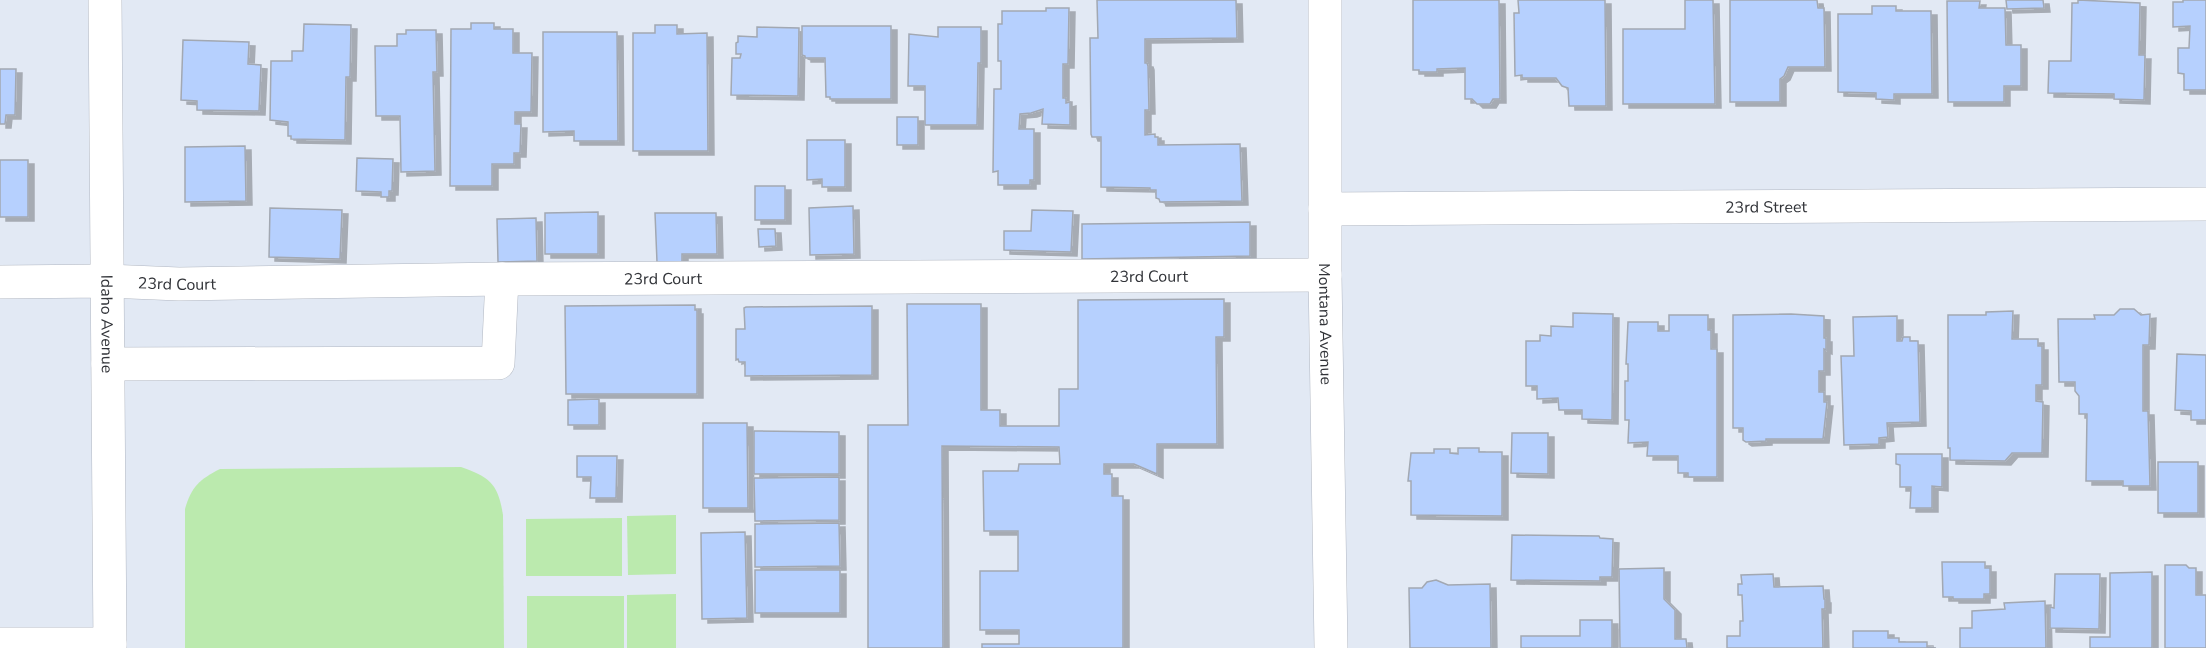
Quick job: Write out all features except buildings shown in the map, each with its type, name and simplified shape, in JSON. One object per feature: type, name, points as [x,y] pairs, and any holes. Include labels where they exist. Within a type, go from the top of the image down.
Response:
[{"type":"street","name":"Idaho Avenue","points":[[105,0],[110,646]]},
{"type":"street","name":"Montana Avenue","points":[[1325,0],[1325,274],[1331,648]]},
{"type":"street","name":"23rd Street","points":[[1325,209],[2206,204]]},
{"type":"street","name":"23rd Court","points":[[0,282],[107,281],[179,284],[502,279],[1325,274]]},
{"type":"street","points":[[108,364],[498,363],[502,279]]},
{"type":"street","points":[[0,644],[110,646]]},
{"type":"green space","points":[[461,467],[486,478],[495,489],[501,504],[504,648],[185,648],[185,509],[193,489],[207,476],[220,469]]},
{"type":"green space","points":[[676,515],[676,574],[628,575],[627,516]]},
{"type":"green space","points":[[622,518],[622,576],[526,576],[526,519]]},
{"type":"green space","points":[[676,594],[676,648],[627,648],[627,595]]},
{"type":"green space","points":[[527,596],[624,596],[624,648],[527,648]]}]
